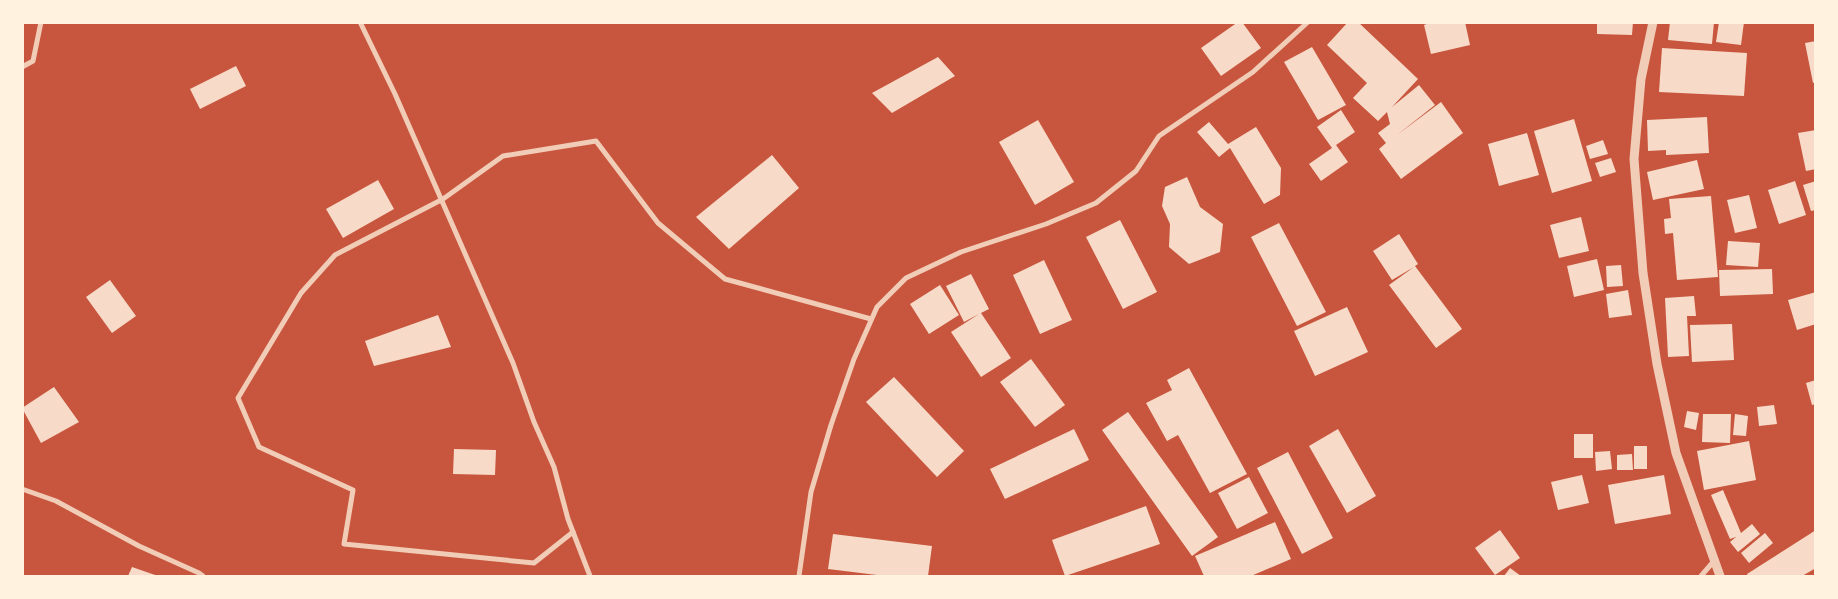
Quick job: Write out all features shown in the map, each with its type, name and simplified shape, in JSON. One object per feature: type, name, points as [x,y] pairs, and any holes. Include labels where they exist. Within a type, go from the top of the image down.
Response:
[{"type":"street","points":[[22,67],[33,61],[41,22]]},
{"type":"street","points":[[360,22],[443,199],[514,362],[534,422],[554,467],[590,576]]},
{"type":"street","points":[[799,576],[811,492],[854,359],[877,307],[906,278],[961,252],[1046,224],[1096,204],[1136,171],[1159,136],[1254,72],[1308,22]]},
{"type":"street","points":[[1653,22],[1641,79],[1634,159],[1643,273],[1656,364],[1676,453],[1720,576]]},
{"type":"street","points":[[574,532],[534,563],[344,544],[353,490],[259,447],[238,398],[301,292],[335,255],[443,199],[503,156],[596,141],[658,223],[725,279],[871,319]]},
{"type":"street","points":[[22,489],[56,501],[139,546],[203,576]]},
{"type":"street","points":[[1701,576],[1714,561]]},
{"type":"building","points":[[1238,22],[1242,22],[1261,48],[1221,76],[1201,48]]},
{"type":"building","points":[[1348,22],[1358,22],[1418,79],[1392,107],[1419,85],[1435,105],[1397,135],[1441,102],[1463,133],[1401,179],[1379,149],[1386,143],[1378,133],[1390,124],[1387,112],[1378,121],[1353,98],[1367,83],[1327,45]]},
{"type":"building","points":[[1432,22],[1465,22],[1470,45],[1431,54],[1424,25]]},
{"type":"building","points":[[1597,22],[1633,22],[1632,35],[1597,34]]},
{"type":"building","points":[[1670,22],[1714,22],[1712,44],[1668,40]]},
{"type":"building","points":[[1719,22],[1744,22],[1741,45],[1716,42]]},
{"type":"building","points":[[1816,41],[1816,82],[1813,83],[1805,43]]},
{"type":"building","points":[[1312,47],[1346,105],[1318,120],[1284,62]]},
{"type":"building","points":[[1662,48],[1747,53],[1744,96],[1659,92]]},
{"type":"building","points":[[938,57],[955,76],[892,113],[872,93]]},
{"type":"building","points":[[236,66],[246,86],[200,109],[190,89]]},
{"type":"building","points":[[1341,110],[1355,132],[1336,145],[1348,162],[1321,181],[1309,164],[1332,148],[1317,127]]},
{"type":"building","points":[[1707,117],[1709,153],[1666,155],[1666,150],[1648,151],[1647,120]]},
{"type":"building","points":[[1574,119],[1592,181],[1552,193],[1534,131]]},
{"type":"building","points":[[1038,120],[1074,182],[1035,205],[999,142]]},
{"type":"building","points":[[1209,122],[1228,144],[1256,127],[1281,168],[1280,195],[1264,204],[1230,148],[1219,157],[1197,132]]},
{"type":"building","points":[[1816,130],[1816,169],[1806,171],[1798,133]]},
{"type":"building","points":[[1527,133],[1539,175],[1499,186],[1488,144]]},
{"type":"building","points":[[1603,140],[1608,154],[1590,159],[1586,146]]},
{"type":"building","points":[[772,155],[799,188],[729,249],[696,217]]},
{"type":"building","points":[[1611,158],[1616,172],[1600,177],[1595,163]]},
{"type":"building","points":[[1697,160],[1704,189],[1653,200],[1647,172]]},
{"type":"building","points":[[1187,177],[1200,207],[1223,224],[1220,252],[1189,264],[1169,247],[1170,224],[1162,206],[1165,187]]},
{"type":"building","points":[[378,180],[394,209],[343,238],[326,209]]},
{"type":"building","points":[[1795,181],[1806,215],[1779,224],[1768,190]]},
{"type":"building","points":[[1816,181],[1816,210],[1811,211],[1803,185]]},
{"type":"building","points":[[1749,195],[1757,228],[1735,233],[1727,200]]},
{"type":"building","points":[[1711,196],[1718,277],[1677,280],[1673,233],[1665,234],[1664,219],[1671,218],[1669,199]]},
{"type":"building","points":[[1581,217],[1589,251],[1559,258],[1550,225]]},
{"type":"building","points":[[1120,220],[1157,292],[1123,309],[1086,237]]},
{"type":"building","points":[[1279,223],[1326,312],[1297,326],[1251,237]]},
{"type":"building","points":[[1399,234],[1418,264],[1415,266],[1462,329],[1436,348],[1389,285],[1414,267],[1392,280],[1373,251]]},
{"type":"building","points":[[1728,241],[1760,243],[1758,267],[1726,265]]},
{"type":"building","points":[[1597,259],[1604,290],[1574,297],[1567,266]]},
{"type":"building","points":[[1044,260],[1072,320],[1040,334],[1013,275]]},
{"type":"building","points":[[1621,265],[1623,286],[1607,287],[1606,266]]},
{"type":"building","points":[[1772,269],[1773,294],[1720,296],[1719,270]]},
{"type":"building","points":[[971,274],[989,309],[981,313],[1011,358],[981,377],[951,332],[979,314],[964,322],[946,286]]},
{"type":"building","points":[[110,280],[136,316],[112,333],[86,297]]},
{"type":"building","points":[[940,285],[959,315],[929,334],[910,304]]},
{"type":"building","points":[[1628,290],[1632,315],[1609,318],[1606,294]]},
{"type":"building","points":[[1816,292],[1816,324],[1797,330],[1788,300]]},
{"type":"building","points":[[1694,296],[1696,316],[1687,316],[1689,356],[1668,357],[1665,298]]},
{"type":"building","points":[[1347,307],[1368,352],[1315,376],[1294,331]]},
{"type":"building","points":[[438,315],[451,347],[374,366],[365,341]]},
{"type":"building","points":[[1732,324],[1734,360],[1692,362],[1690,325]]},
{"type":"building","points":[[1031,359],[1065,405],[1035,427],[1000,382]]},
{"type":"building","points":[[1189,368],[1247,474],[1210,493],[1178,435],[1167,441],[1146,403],[1172,390],[1167,380]]},
{"type":"building","points":[[894,377],[964,451],[937,477],[866,402]]},
{"type":"building","points":[[1816,380],[1816,404],[1812,405],[1806,383]]},
{"type":"building","points":[[54,387],[79,422],[41,443],[22,408]]},
{"type":"building","points":[[1774,405],[1777,424],[1759,426],[1757,407]]},
{"type":"building","points":[[1687,411],[1699,413],[1696,430],[1684,427]]},
{"type":"building","points":[[1128,412],[1218,537],[1192,556],[1102,430]]},
{"type":"building","points":[[1703,414],[1731,414],[1730,443],[1702,442]]},
{"type":"building","points":[[1735,414],[1748,416],[1746,436],[1733,435]]},
{"type":"building","points":[[1074,429],[1089,460],[1005,499],[990,469]]},
{"type":"building","points":[[1338,429],[1376,496],[1347,513],[1309,446]]},
{"type":"building","points":[[1574,434],[1593,434],[1593,458],[1574,458]]},
{"type":"building","points":[[1749,441],[1756,480],[1704,490],[1697,451]]},
{"type":"building","points":[[1634,446],[1647,446],[1647,469],[1634,469]]},
{"type":"building","points":[[454,449],[496,450],[495,475],[453,474]]},
{"type":"building","points":[[1610,451],[1612,469],[1596,471],[1595,452]]},
{"type":"building","points":[[1288,452],[1333,538],[1302,554],[1257,468]]},
{"type":"building","points":[[1632,454],[1633,470],[1617,470],[1617,455]]},
{"type":"building","points":[[1582,475],[1589,503],[1558,510],[1551,482]]},
{"type":"building","points":[[1664,475],[1671,514],[1615,524],[1608,485]]},
{"type":"building","points":[[1249,477],[1268,513],[1237,529],[1218,493]]},
{"type":"building","points":[[1723,490],[1741,533],[1752,524],[1760,534],[1738,552],[1730,542],[1736,537],[1730,539],[1711,495]]},
{"type":"building","points":[[1146,506],[1160,544],[1065,576],[1052,540]]},
{"type":"building","points":[[1275,522],[1291,559],[1251,576],[1204,576],[1195,556]]},
{"type":"building","points":[[1500,530],[1520,558],[1495,575],[1475,548]]},
{"type":"building","points":[[1816,530],[1816,568],[1802,576],[1748,576],[1747,574]]},
{"type":"building","points":[[1765,533],[1773,543],[1749,563],[1741,553]]},
{"type":"building","points":[[833,534],[932,546],[928,576],[885,576],[828,569]]},
{"type":"building","points":[[132,567],[158,576],[128,576]]},
{"type":"building","points":[[1510,568],[1521,576],[1504,576]]}]
